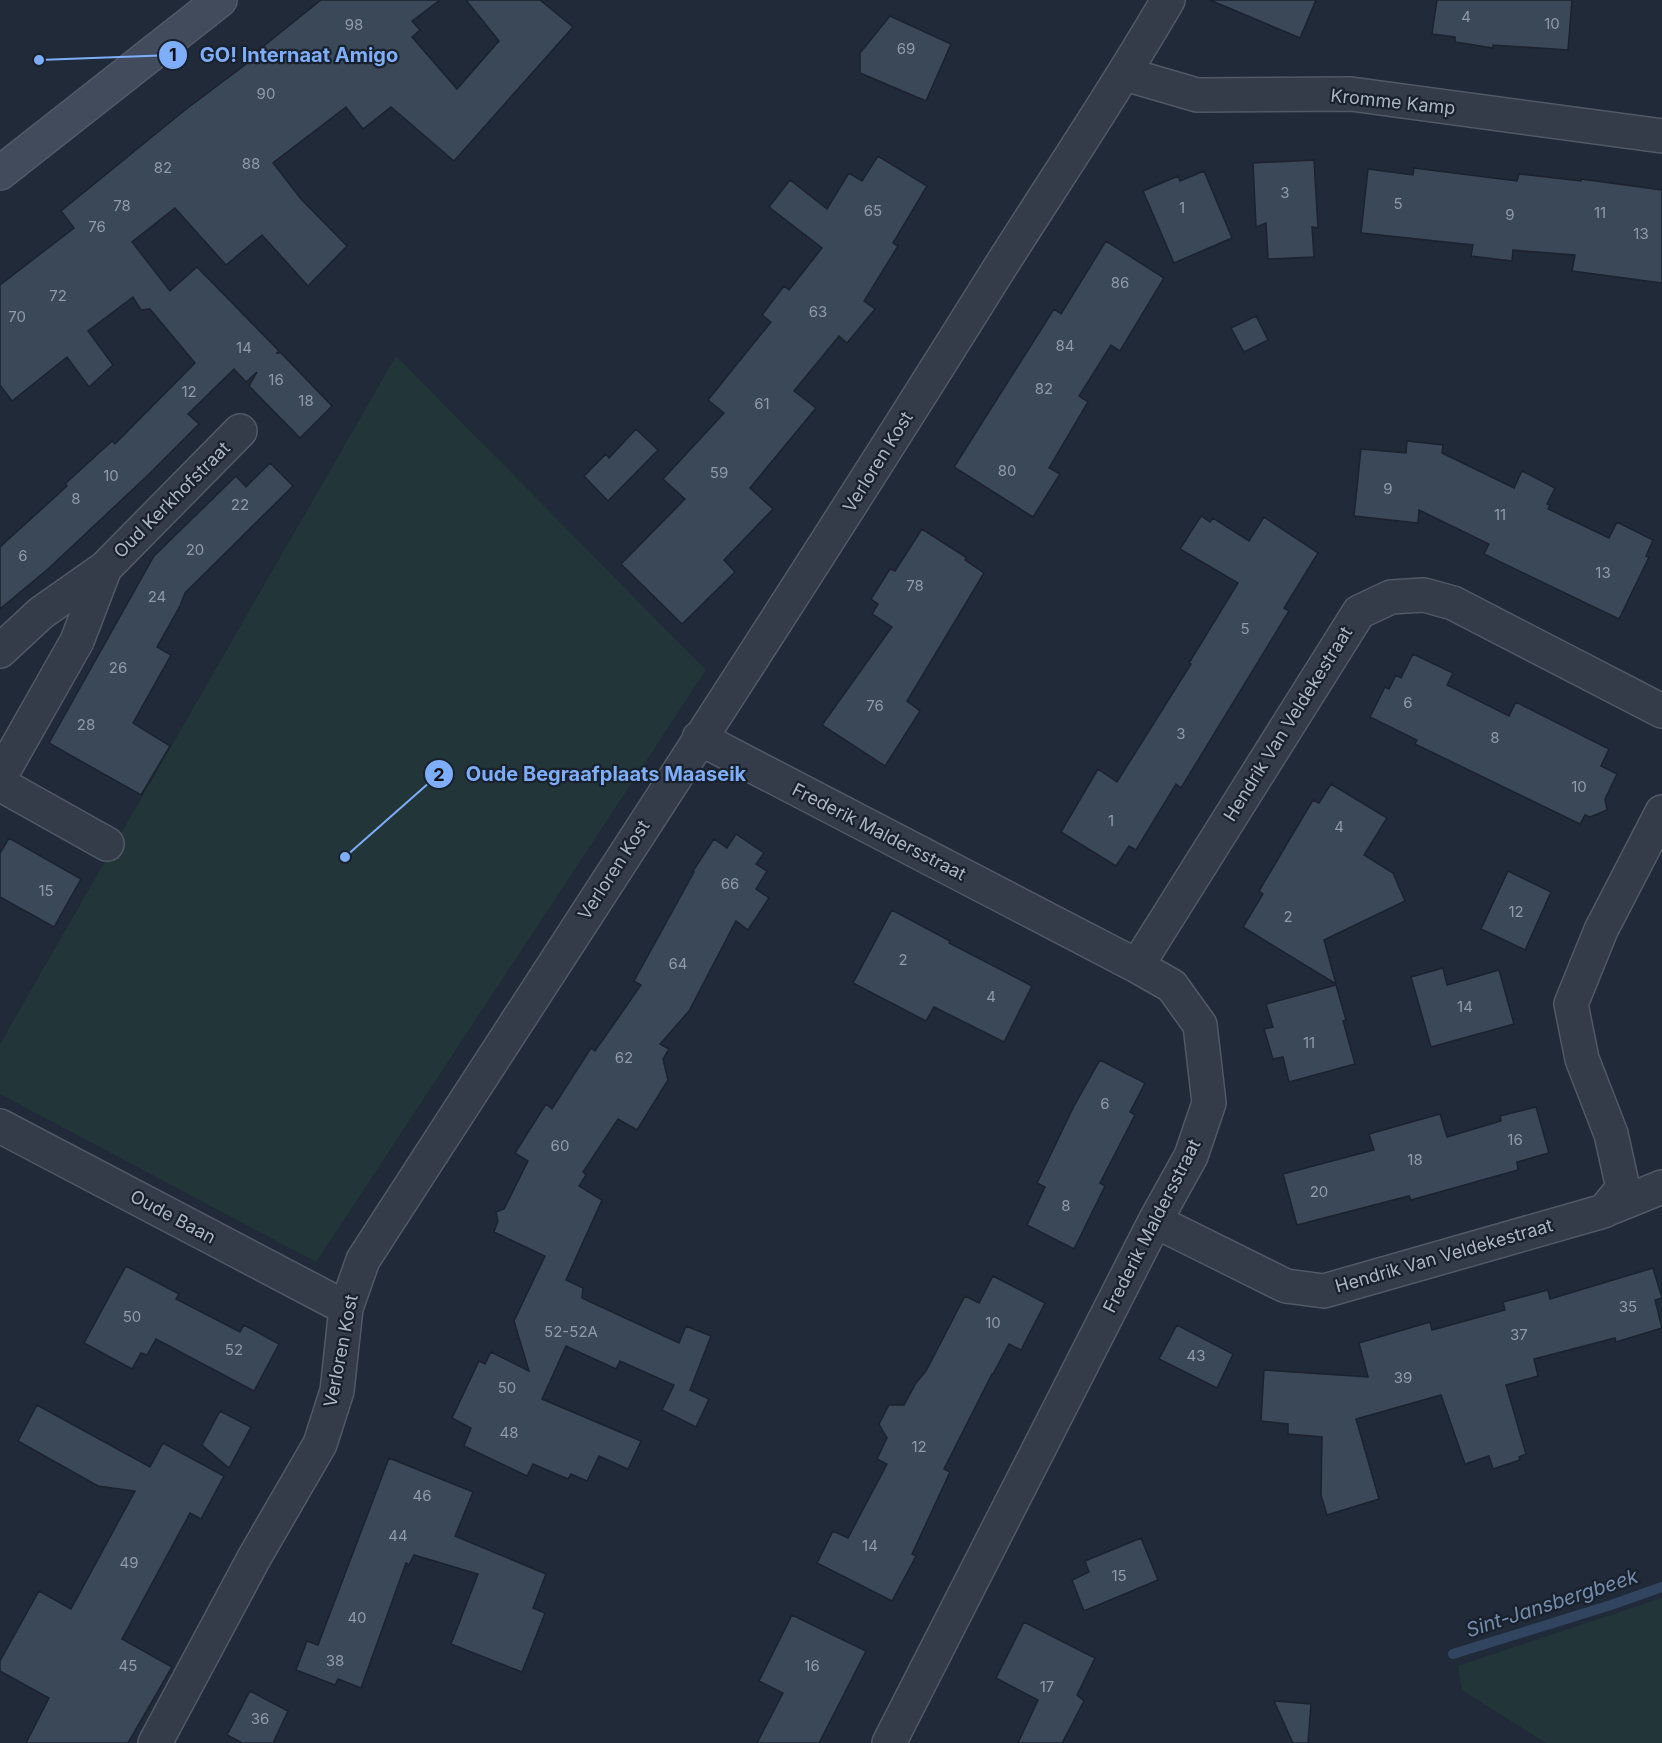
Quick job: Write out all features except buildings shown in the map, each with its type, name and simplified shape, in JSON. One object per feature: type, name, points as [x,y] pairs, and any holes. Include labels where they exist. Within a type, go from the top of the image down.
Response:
[{"type":"main road","points":[[0,173],[220,0]]},
{"type":"street","name":"Verloren Kost","points":[[155,1743],[254,1558],[320,1444],[337,1391],[346,1308],[363,1260],[865,484],[1049,189],[1125,74],[1168,0]]},
{"type":"street","name":"Kromme Kamp","points":[[1125,74],[1197,95],[1351,94],[1662,136]]},
{"type":"street","name":"Oud Kerkhofstraat","points":[[0,651],[41,613],[105,568],[240,431]]},
{"type":"street","name":"Oud Kerkhofstraat","points":[[0,777],[77,641],[105,568]]},
{"type":"street","name":"Hendrik Van Veldekestraat","points":[[1137,966],[1359,612],[1391,597],[1424,595],[1453,603],[1662,711]]},
{"type":"street","name":"Frederik Maldersstraat","points":[[699,738],[1172,986],[1200,1025],[1209,1103],[1191,1156],[1155,1221],[889,1743]]},
{"type":"street","points":[[0,784],[107,844]]},
{"type":"street","points":[[1604,1211],[1623,1188],[1611,1134],[1582,1059],[1570,1005],[1601,930],[1662,812]]},
{"type":"street","name":"Oude Baan","points":[[0,1126],[346,1308]]},
{"type":"street","name":"Hendrik Van Veldekestraat","points":[[1155,1221],[1286,1286],[1324,1291],[1604,1211],[1662,1187]]},
{"type":"green space","points":[[396,356],[706,670],[316,1262],[0,1094],[0,1044]]},
{"type":"green space","points":[[1662,1598],[1662,1743],[1546,1743],[1462,1690],[1458,1666]]},
{"type":"waterway","name":"Sint-Jansbergbeek","points":[[1453,1654],[1662,1587]]},
{"type":"place","name":"GO! Internaat Amigo","points":[[39,60]]},
{"type":"place","name":"Oude Begraafplaats Maaseik","points":[[345,857]]}]
